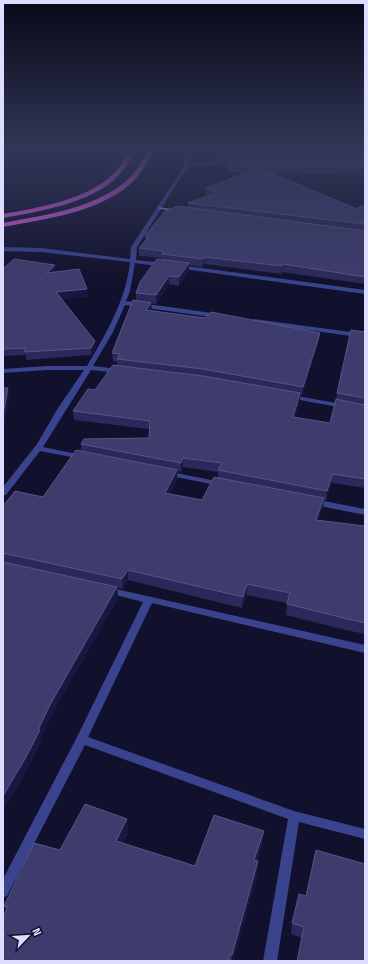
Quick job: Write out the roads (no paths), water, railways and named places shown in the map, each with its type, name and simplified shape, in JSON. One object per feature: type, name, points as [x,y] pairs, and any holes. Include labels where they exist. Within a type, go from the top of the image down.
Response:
[{"type":"highway","points":[[3,216],[29,212],[63,202],[80,195]]},
{"type":"highway","points":[[3,225],[57,214],[86,205],[108,195]]},
{"type":"main road","points":[[160,208],[184,211]]},
{"type":"street","points":[[4,489],[38,448],[62,408],[91,367],[125,303],[134,261],[134,248],[168,195]]},
{"type":"street","points":[[3,248],[41,250],[134,261],[365,292]]},
{"type":"street","points":[[125,303],[225,317]]},
{"type":"street","points":[[249,320],[365,336]]},
{"type":"street","points":[[3,371],[37,367],[91,367],[128,372]]},
{"type":"street","points":[[280,395],[365,410]]},
{"type":"street","points":[[38,448],[92,459]]},
{"type":"street","points":[[154,471],[232,486]]},
{"type":"street","points":[[303,500],[365,512]]},
{"type":"street","points":[[95,587],[365,649]]},
{"type":"street","points":[[3,892],[82,739],[149,599]]},
{"type":"street","points":[[82,739],[294,816],[365,834]]},
{"type":"street","points":[[270,961],[294,816]]}]
